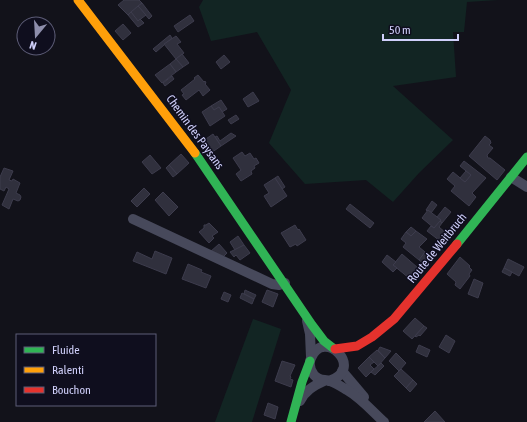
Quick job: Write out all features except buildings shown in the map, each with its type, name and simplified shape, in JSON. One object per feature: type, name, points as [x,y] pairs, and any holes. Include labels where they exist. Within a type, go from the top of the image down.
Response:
[{"type":"street","name":"Chemin des Paysans","points":[[78,0],[195,152],[305,315],[324,341],[334,349]]},
{"type":"street","name":"Route de Weitbruch","points":[[293,418],[304,394],[310,388],[339,376],[346,360],[357,346],[372,337],[394,320],[527,157]]},
{"type":"street","points":[[511,177],[527,187]]},
{"type":"street","points":[[132,219],[272,284],[285,284]]},
{"type":"street","name":"Chemin des Paysans","points":[[305,315],[310,334],[311,359]]},
{"type":"street","name":"Route de Weitbruch","points":[[293,418],[302,382],[311,359],[318,349],[334,349],[357,346]]},
{"type":"street","points":[[334,349],[342,356],[343,368],[353,385],[386,422]]},
{"type":"street","points":[[311,359],[311,372],[314,376],[348,390],[386,422]]},
{"type":"green space","points":[[203,0],[498,0],[467,2],[464,32],[453,32],[456,77],[393,86],[453,140],[419,173],[393,202],[366,180],[305,184],[269,143],[291,90],[257,32],[211,41],[199,7]]},
{"type":"green space","points":[[253,319],[281,329],[252,422],[215,422]]},
{"type":"traffic: fast","points":[[195,153],[312,325],[324,341],[333,348]]},
{"type":"traffic: fast","points":[[457,244],[527,157]]},
{"type":"traffic: fast","points":[[291,422],[302,382],[310,361]]},
{"type":"traffic: slow","points":[[78,0],[195,153]]},
{"type":"traffic: jam","points":[[335,349],[357,346],[372,337],[394,319],[457,244]]}]
